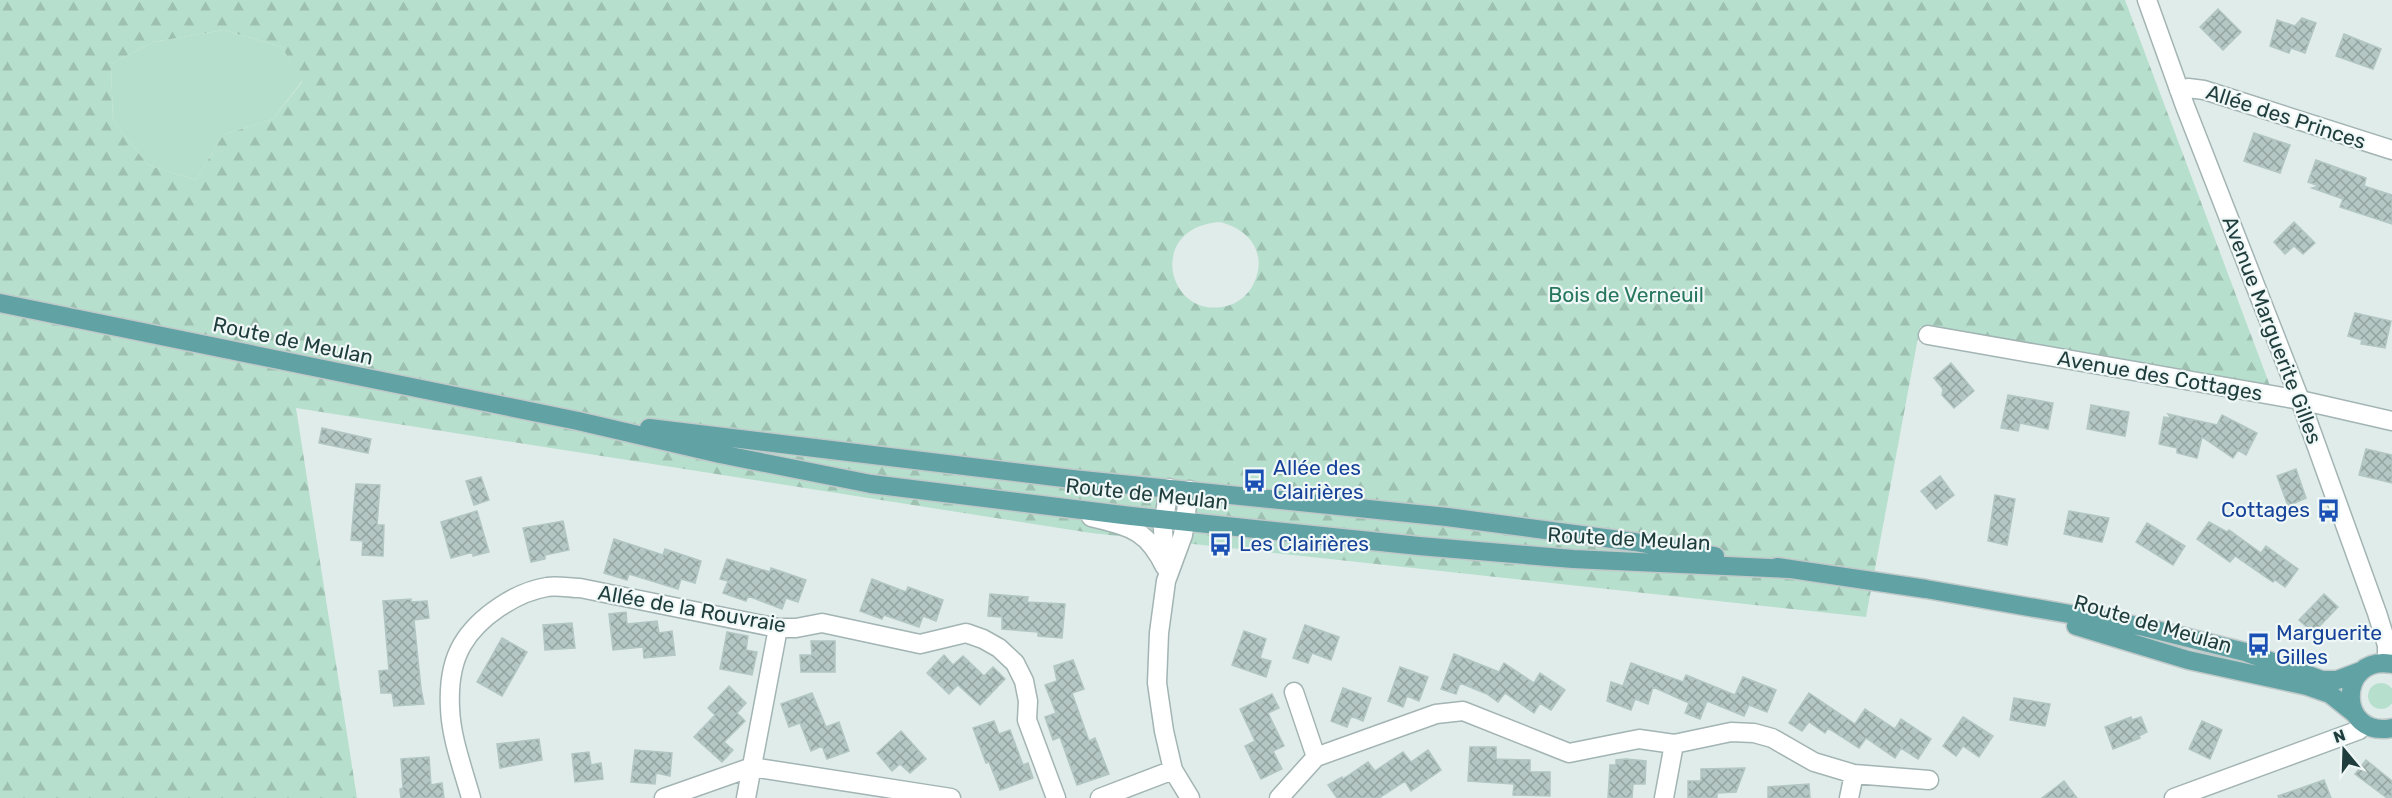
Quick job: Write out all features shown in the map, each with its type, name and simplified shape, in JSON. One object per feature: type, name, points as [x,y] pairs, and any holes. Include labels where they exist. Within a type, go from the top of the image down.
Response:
[{"type":"main road","name":"Route de Meulan","points":[[0,303],[578,421],[720,454],[871,484],[1164,519],[1503,554],[1790,569]]},
{"type":"main road","name":"Route de Meulan","points":[[578,421],[740,437],[1072,479],[1317,502],[1523,526],[1635,542],[2144,627],[2253,654],[2322,680],[2337,680],[2372,665],[2390,663]]},
{"type":"main road","name":"Route de Meulan","points":[[2003,603],[2188,660],[2307,686],[2330,694],[2360,719]]},
{"type":"main road","points":[[2361,671],[2350,689],[2350,702],[2360,719],[2377,729],[2392,728]]},
{"type":"street","name":"Avenue Marguerite Gilles","points":[[2147,0],[2179,90],[2300,400],[2377,613],[2390,663]]},
{"type":"street","name":"Allée des Princes","points":[[2179,90],[2188,88],[2204,90],[2392,150]]},
{"type":"street","name":"Avenue des Cottages","points":[[1928,335],[2300,400],[2392,421]]},
{"type":"street","points":[[1169,488],[1164,519],[1166,574],[1159,633],[1157,683],[1173,770],[1190,798]]},
{"type":"street","points":[[1166,574],[1183,535],[1189,490]]},
{"type":"street","points":[[1043,505],[1136,530],[1153,545],[1166,574]]},
{"type":"street","name":"Allée de la Rouvraie","points":[[471,798],[450,711],[450,687],[462,645],[495,611],[516,598],[548,587],[580,588],[778,628],[796,628],[822,622],[920,644],[966,633],[983,639],[999,648],[1015,663],[1024,681],[1028,700],[1028,720],[1056,798]]},
{"type":"street","points":[[746,798],[778,628]]},
{"type":"street","points":[[1294,692],[1316,757]]},
{"type":"street","points":[[1279,798],[1316,757],[1436,714],[1463,711],[1569,753],[1639,739],[1674,744],[1731,732],[1754,733],[1772,738],[1814,762],[1854,774],[1929,780]]},
{"type":"street","points":[[2174,798],[2359,730],[2360,719]]},
{"type":"street","points":[[1664,798],[1674,744]]},
{"type":"street","points":[[664,798],[752,767],[945,798]]},
{"type":"street","points":[[1100,798],[1173,770]]},
{"type":"street","points":[[1849,798],[1854,774]]},
{"type":"green space","name":"Bois de Verneuil","points":[[0,0],[2125,0],[2272,391],[1920,327],[1866,617],[1091,533],[296,408],[357,798],[0,798]],"holes":[[[224,30],[282,47],[302,82],[273,119],[223,135],[196,180],[148,165],[113,121],[111,64],[153,42]],[[1220,222],[1240,230],[1247,236],[1257,252],[1258,272],[1252,287],[1239,300],[1227,306],[1206,307],[1190,300],[1179,287],[1173,272],[1173,255],[1181,239],[1196,228]]]},
{"type":"green space","points":[[224,30],[282,47],[302,81],[273,119],[223,135],[196,180],[148,165],[113,121],[111,64],[153,42]]},
{"type":"green space","points":[[2381,683],[2390,687],[2394,696],[2390,705],[2381,709],[2372,705],[2368,696],[2372,687]]},
{"type":"building","points":[[2218,9],[2241,32],[2223,50],[2200,27]]},
{"type":"building","points":[[2302,18],[2316,23],[2305,53],[2291,48],[2289,53],[2270,46],[2277,20],[2295,26]]},
{"type":"building","points":[[2344,34],[2381,49],[2373,69],[2336,56]]},
{"type":"building","points":[[2254,133],[2290,145],[2280,173],[2244,161]]},
{"type":"building","points":[[2316,160],[2366,178],[2364,186],[2392,195],[2392,224],[2340,207],[2343,199],[2312,188],[2319,186],[2308,182]]},
{"type":"building","points":[[2294,222],[2315,243],[2303,254],[2294,246],[2285,254],[2274,242]]},
{"type":"building","points":[[2355,313],[2391,321],[2385,348],[2361,344],[2362,340],[2348,336]]},
{"type":"building","points":[[1951,363],[1974,391],[1954,408],[1942,395],[1943,389],[1934,378]]},
{"type":"building","points":[[2008,395],[2053,403],[2048,429],[2020,423],[2018,431],[2001,428]]},
{"type":"building","points":[[2091,405],[2129,412],[2125,436],[2087,429]]},
{"type":"building","points":[[2168,414],[2217,425],[2222,415],[2257,433],[2246,455],[2238,450],[2233,458],[2202,437],[2197,458],[2177,453],[2177,448],[2159,444],[2164,417],[2171,418]]},
{"type":"building","points":[[322,428],[371,439],[368,453],[319,443]]},
{"type":"building","points":[[2366,449],[2392,455],[2392,483],[2359,475]]},
{"type":"building","points":[[2296,469],[2306,498],[2288,506],[2277,476]]},
{"type":"building","points":[[1940,476],[1954,495],[1936,509],[1921,491]]},
{"type":"building","points":[[481,477],[489,500],[474,505],[466,481]]},
{"type":"building","points":[[356,484],[380,485],[377,525],[384,525],[383,556],[362,555],[363,541],[351,540]]},
{"type":"building","points":[[1995,495],[2015,499],[2007,545],[1988,541]]},
{"type":"building","points":[[477,511],[489,552],[473,556],[473,552],[451,558],[441,522]]},
{"type":"building","points":[[2069,511],[2109,518],[2102,542],[2064,534]]},
{"type":"building","points":[[563,521],[569,550],[545,555],[545,559],[531,562],[523,528]]},
{"type":"building","points":[[2209,522],[2227,532],[2229,530],[2261,553],[2266,546],[2298,569],[2285,587],[2275,580],[2273,582],[2235,556],[2230,562],[2197,539]]},
{"type":"building","points":[[2147,523],[2185,546],[2173,565],[2136,542]]},
{"type":"building","points":[[614,539],[663,555],[665,549],[701,561],[695,583],[681,579],[678,589],[629,574],[627,580],[604,573]]},
{"type":"building","points":[[727,559],[770,572],[771,568],[806,580],[798,602],[786,598],[782,609],[748,596],[746,601],[723,593],[728,581],[720,579]]},
{"type":"building","points":[[872,579],[906,592],[908,587],[943,600],[936,621],[923,616],[919,627],[884,615],[882,619],[860,611]]},
{"type":"building","points":[[990,594],[1028,597],[1027,602],[1065,604],[1062,638],[1038,636],[1038,632],[1002,629],[1002,617],[988,616]]},
{"type":"building","points":[[2324,594],[2338,607],[2313,633],[2299,620]]},
{"type":"building","points":[[411,599],[411,602],[427,601],[429,618],[414,620],[424,704],[394,706],[392,693],[381,693],[379,671],[389,670],[383,601]]},
{"type":"building","points":[[626,612],[627,624],[657,621],[659,633],[672,631],[675,655],[644,658],[643,647],[613,650],[609,614]]},
{"type":"building","points":[[572,623],[575,648],[545,650],[543,625]]},
{"type":"building","points":[[1305,625],[1339,637],[1331,660],[1312,653],[1308,663],[1293,658]]},
{"type":"building","points":[[1244,631],[1266,639],[1260,658],[1271,661],[1266,677],[1232,665]]},
{"type":"building","points":[[727,632],[748,636],[746,650],[757,652],[752,675],[720,669]]},
{"type":"building","points":[[502,638],[527,652],[502,696],[477,682]]},
{"type":"building","points":[[811,641],[835,641],[835,672],[801,672],[800,655],[812,655]]},
{"type":"building","points":[[1454,654],[1499,672],[1504,663],[1534,683],[1540,673],[1565,690],[1551,710],[1540,703],[1534,713],[1505,693],[1498,702],[1487,694],[1460,683],[1456,694],[1441,689]]},
{"type":"building","points":[[944,655],[953,665],[963,656],[984,676],[993,667],[1005,679],[980,705],[958,685],[949,694],[927,673]]},
{"type":"building","points":[[1073,660],[1084,689],[1072,693],[1089,741],[1095,738],[1109,774],[1077,785],[1060,737],[1053,740],[1045,717],[1056,713],[1045,685],[1057,681],[1054,666]]},
{"type":"building","points":[[1631,663],[1683,682],[1686,675],[1735,695],[1743,677],[1776,690],[1767,712],[1749,705],[1744,716],[1707,701],[1700,719],[1685,713],[1689,703],[1653,687],[1648,704],[1635,699],[1631,710],[1607,701],[1611,682],[1623,686]]},
{"type":"building","points":[[1400,667],[1428,677],[1419,701],[1407,696],[1403,707],[1388,701]]},
{"type":"building","points":[[729,686],[746,703],[737,713],[745,721],[724,742],[733,750],[722,762],[694,737],[715,715],[708,708]]},
{"type":"building","points":[[1343,688],[1371,698],[1363,721],[1351,716],[1347,727],[1331,721]]},
{"type":"building","points":[[812,693],[826,727],[839,722],[849,751],[827,759],[822,746],[811,751],[800,723],[789,727],[781,704]]},
{"type":"building","points":[[1809,693],[1855,724],[1865,709],[1895,729],[1901,719],[1931,739],[1918,759],[1901,748],[1895,758],[1866,738],[1859,748],[1828,728],[1825,733],[1809,722],[1802,731],[1789,723]]},
{"type":"building","points":[[1272,694],[1279,708],[1268,713],[1284,746],[1273,751],[1282,769],[1261,779],[1245,746],[1255,741],[1240,709]]},
{"type":"building","points":[[2014,698],[2050,704],[2045,726],[2010,720]]},
{"type":"building","points":[[1963,717],[1993,736],[1979,757],[1963,746],[1956,756],[1943,746]]},
{"type":"building","points":[[2131,717],[2132,720],[2141,717],[2147,732],[2139,736],[2140,738],[2113,749],[2105,727]]},
{"type":"building","points":[[994,721],[999,734],[1010,730],[1023,765],[1028,763],[1033,778],[1000,790],[989,762],[986,763],[973,728]]},
{"type":"building","points":[[2202,721],[2222,730],[2210,759],[2189,749]]},
{"type":"building","points":[[901,731],[926,759],[910,773],[900,764],[892,771],[877,753]]},
{"type":"building","points":[[539,739],[542,760],[500,768],[497,744]]},
{"type":"building","points":[[1470,747],[1496,747],[1496,759],[1530,760],[1530,772],[1550,772],[1550,796],[1513,795],[1514,784],[1468,781]]},
{"type":"building","points":[[635,750],[672,753],[670,776],[656,773],[655,784],[631,782]]},
{"type":"building","points":[[1428,750],[1441,770],[1411,791],[1405,781],[1379,798],[1337,798],[1328,785],[1342,777],[1343,779],[1368,762],[1375,771],[1403,752],[1411,762]]},
{"type":"building","points":[[589,752],[591,765],[601,763],[603,779],[575,782],[572,754]]},
{"type":"building","points":[[429,757],[431,785],[442,783],[444,798],[401,798],[400,789],[403,788],[401,759]]},
{"type":"building","points":[[1616,760],[1646,761],[1645,784],[1633,784],[1632,798],[1608,798],[1610,765],[1616,765]]},
{"type":"building","points":[[2366,760],[2392,781],[2392,798],[2387,798],[2355,774]]},
{"type":"building","points":[[1745,768],[1736,792],[1717,793],[1717,798],[1688,798],[1688,781],[1701,781],[1701,769]]},
{"type":"building","points":[[2324,780],[2331,798],[2279,798],[2278,796]]},
{"type":"building","points":[[2064,781],[2077,798],[2042,798]]},
{"type":"building","points":[[1809,784],[1810,798],[1768,798],[1768,787]]},
{"type":"place","name":"Allée des Clairières","points":[[1255,480]]},
{"type":"place","name":"Cottages","points":[[2328,510]]},
{"type":"place","name":"Les Clairières","points":[[1221,544]]},
{"type":"place","name":"Marguerite Gilles","points":[[2258,645]]}]
